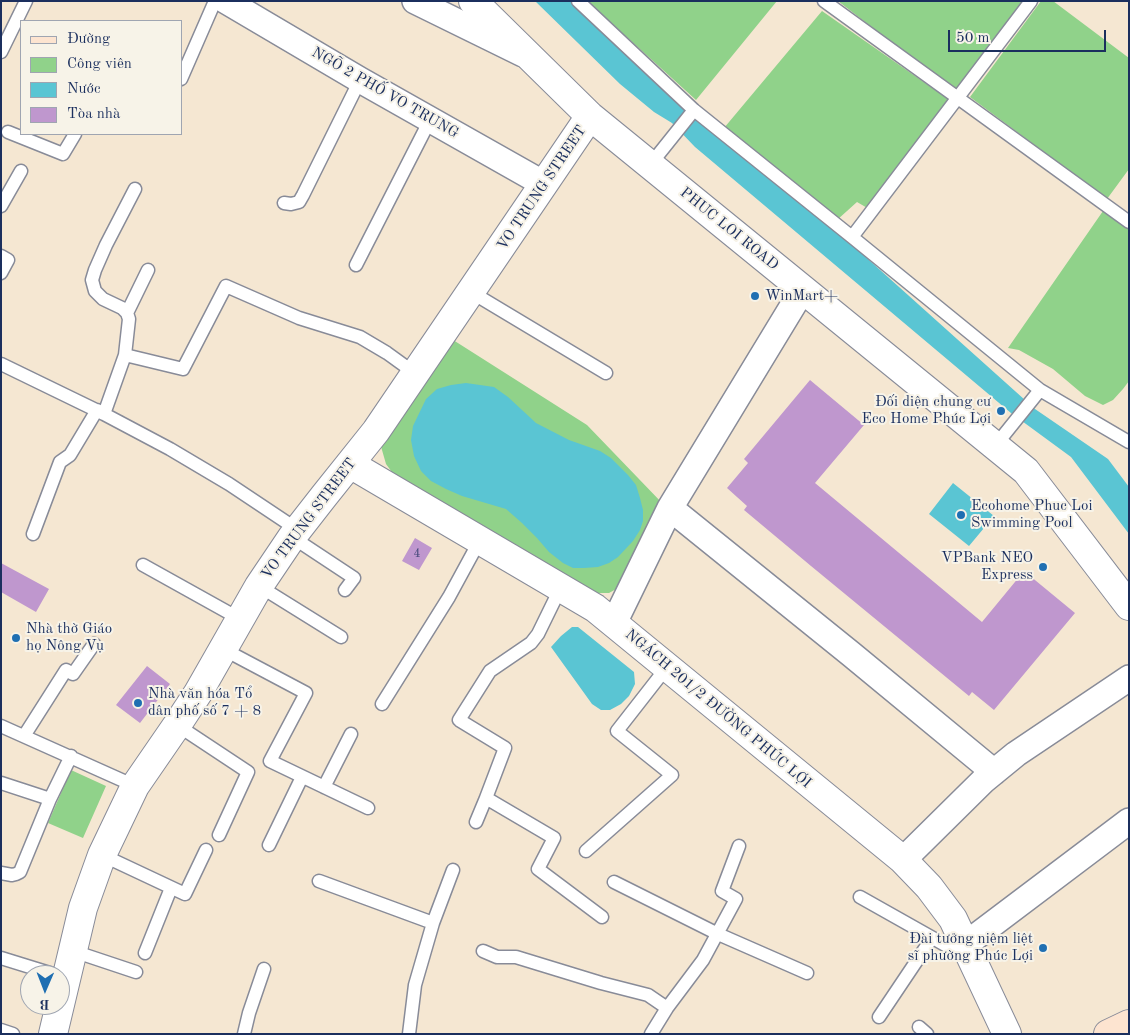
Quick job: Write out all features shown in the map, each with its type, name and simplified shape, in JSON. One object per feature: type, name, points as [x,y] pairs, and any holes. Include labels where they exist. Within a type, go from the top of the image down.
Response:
[{"type":"main road","points":[[1108,1034],[1129,1024]]},
{"type":"street","name":"NGÕ 2 PHỐ VO TRUNG","points":[[226,1],[360,80],[544,184]]},
{"type":"street","points":[[415,1],[532,59]]},
{"type":"street","name":"PHUC LOI ROAD","points":[[473,1],[590,116],[1026,471],[1129,606]]},
{"type":"street","name":"VO TRUNG STREET","points":[[66,965],[73,951],[83,908],[102,855],[135,786],[198,693],[259,586],[295,534],[376,431],[590,116]]},
{"type":"street","points":[[614,623],[670,508],[803,289]]},
{"type":"street","name":"NGÁCH 201/2 ĐƯỜNG PHÚC LỢI","points":[[350,464],[561,586],[595,608],[902,860],[929,886],[953,919],[1007,1034]]},
{"type":"street","points":[[670,508],[994,772]]},
{"type":"street","points":[[902,860],[982,782],[1016,754],[1129,678]]},
{"type":"street","points":[[966,944],[1129,821]]},
{"type":"street","name":"VO TRUNG STREET","points":[[53,1034],[56,1015]]},
{"type":"lane","points":[[1,52],[26,1]]},
{"type":"lane","points":[[182,77],[215,1]]},
{"type":"lane","points":[[578,1],[694,111],[852,237],[1036,395],[1129,442]]},
{"type":"lane","points":[[824,1],[1129,222]]},
{"type":"lane","points":[[852,237],[1031,1]]},
{"type":"lane","points":[[284,203],[298,202],[303,195],[360,80]]},
{"type":"lane","points":[[650,164],[694,111]]},
{"type":"lane","points":[[356,265],[430,120]]},
{"type":"lane","points":[[8,132],[63,154],[74,135]]},
{"type":"lane","points":[[1,206],[21,171]]},
{"type":"lane","points":[[33,534],[60,462],[70,455],[101,412],[125,355],[129,319],[127,313],[122,308],[103,299],[95,291],[92,280],[106,245],[135,189]]},
{"type":"lane","points":[[1,256],[8,260],[1,273]]},
{"type":"lane","points":[[127,313],[148,270]]},
{"type":"lane","points":[[125,355],[183,369],[226,286],[300,318],[360,337],[416,374]]},
{"type":"lane","points":[[471,292],[606,373]]},
{"type":"lane","points":[[1,364],[101,412],[170,449],[229,484],[354,578],[345,590]]},
{"type":"lane","points":[[995,446],[1036,395]]},
{"type":"lane","points":[[382,704],[449,597],[480,540]]},
{"type":"lane","points":[[143,565],[240,620]]},
{"type":"lane","points":[[259,586],[340,637]]},
{"type":"lane","points":[[476,822],[505,748],[459,720],[490,671],[531,643],[535,638],[561,586]]},
{"type":"lane","points":[[24,736],[66,670],[73,674],[94,644]]},
{"type":"lane","points":[[223,649],[306,693],[270,761],[368,808]]},
{"type":"lane","points":[[586,851],[672,775],[617,731],[667,666]]},
{"type":"lane","points":[[177,725],[248,772],[219,834]]},
{"type":"lane","points":[[1,726],[135,786]]},
{"type":"lane","points":[[324,787],[351,734]]},
{"type":"lane","points":[[1,873],[12,875],[20,872],[50,799],[71,756]]},
{"type":"lane","points":[[269,845],[302,777]]},
{"type":"lane","points":[[1,783],[50,799]]},
{"type":"lane","points":[[486,798],[554,838],[538,869],[602,917]]},
{"type":"lane","points":[[651,1034],[667,1008],[704,960],[736,900],[722,891],[739,846]]},
{"type":"lane","points":[[102,855],[185,894],[206,850]]},
{"type":"lane","points":[[409,1034],[415,984],[433,923],[453,870]]},
{"type":"lane","points":[[319,881],[433,923]]},
{"type":"lane","points":[[614,882],[718,934],[807,973]]},
{"type":"lane","points":[[145,954],[171,888]]},
{"type":"lane","points":[[860,898],[947,946],[966,944]]},
{"type":"lane","points":[[879,1017],[932,938]]},
{"type":"lane","points":[[73,951],[136,972]]},
{"type":"lane","points":[[483,951],[497,957],[516,957],[648,995],[667,1008]]},
{"type":"lane","points":[[1,958],[24,965]]},
{"type":"lane","points":[[244,1034],[248,1013],[264,969]]},
{"type":"lane","points":[[1,1030],[13,1034]]},
{"type":"green space","points":[[587,1],[777,1],[696,100]]},
{"type":"green space","points":[[838,1],[1025,1],[957,93]]},
{"type":"green space","points":[[1041,1],[1053,1],[1129,58],[1129,169],[1107,199],[970,97]]},
{"type":"green space","points":[[822,11],[948,99],[869,209],[857,202],[837,220],[724,128]]},
{"type":"green space","points":[[1103,211],[1129,229],[1129,381],[1113,400],[1103,405],[1085,396],[1053,369],[1019,350],[1008,348]]},
{"type":"green space","points":[[450,338],[587,425],[664,505],[618,588],[609,593],[598,593],[397,479],[386,464],[380,443]]},
{"type":"green space","points":[[71,770],[106,786],[83,838],[48,823]]},
{"type":"water","points":[[535,1],[574,1],[840,234],[1035,409],[1108,459],[1129,487],[1129,534],[1071,457],[1011,413],[695,147],[672,123],[654,112],[620,84]]},
{"type":"water","points":[[466,383],[494,387],[508,397],[536,423],[569,440],[600,451],[611,458],[628,475],[636,485],[643,510],[643,521],[633,541],[618,557],[598,567],[573,568],[549,552],[506,509],[462,496],[446,489],[431,481],[421,471],[414,456],[411,440],[413,426],[426,399],[437,389]]},
{"type":"water","points":[[953,483],[994,516],[969,546],[929,514]]},
{"type":"water","points":[[572,627],[578,627],[634,672],[635,684],[629,696],[621,704],[610,710],[601,710],[592,704],[551,647]]},
{"type":"building","points":[[810,380],[864,425],[815,483],[982,622],[1024,571],[1075,613],[994,710],[972,692],[969,696],[811,566],[744,510],[747,506],[727,488],[748,463],[744,459]]},
{"type":"building","points":[[415,538],[432,548],[419,570],[402,561]]},
{"type":"building","points":[[1,563],[49,589],[36,612],[1,592]]},
{"type":"building","points":[[147,666],[170,684],[140,723],[116,705]]},
{"type":"place","name":"WinMart+","points":[[755,296]]},
{"type":"place","name":"Đối diện chung cư Eco Home Phúc Lợi","points":[[1001,411]]},
{"type":"place","name":"Ecohome Phuc Loi Swimming Pool","points":[[961,515]]},
{"type":"place","name":"VPBank NEO Express","points":[[1043,567]]},
{"type":"place","name":"Nhà thờ Giáo họ Nông Vụ","points":[[16,638]]},
{"type":"place","name":"Nhà văn hóa Tổ dân phố số 7 + 8","points":[[138,703]]},
{"type":"place","name":"Đài tưởng niệm liệt sĩ phường Phúc Lợi","points":[[1043,948]]}]
